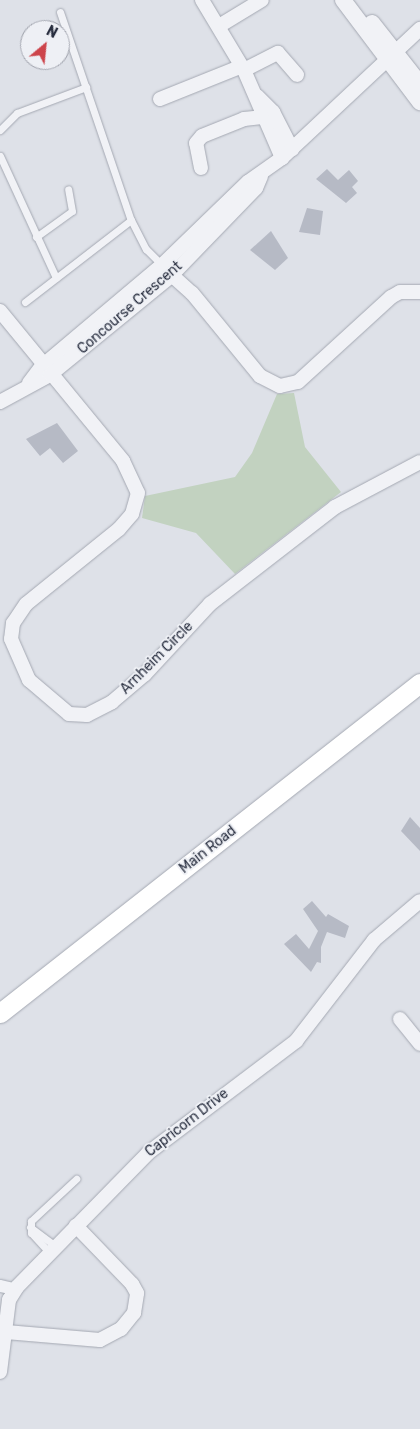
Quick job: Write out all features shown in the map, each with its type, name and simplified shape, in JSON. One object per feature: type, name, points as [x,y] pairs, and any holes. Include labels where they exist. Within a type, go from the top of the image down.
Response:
[{"type":"main road","name":"Main Road","points":[[0,1013],[419,685]]},
{"type":"street","points":[[202,0],[243,68],[257,96],[262,117],[287,153]]},
{"type":"street","points":[[219,26],[262,0]]},
{"type":"street","points":[[343,0],[391,57],[420,84]]},
{"type":"street","points":[[356,0],[420,102]]},
{"type":"street","name":"Concourse Crescent","points":[[46,371],[162,265],[235,194],[287,153],[420,29]]},
{"type":"street","points":[[160,99],[278,53],[297,74]]},
{"type":"street","points":[[257,96],[274,112],[287,153]]},
{"type":"street","points":[[201,168],[196,143],[202,136],[244,119],[262,117]]},
{"type":"street","name":"Concourse Crescent","points":[[0,402],[46,371],[172,275],[256,188],[261,175]]},
{"type":"street","points":[[162,265],[192,293],[260,376],[280,386],[298,382],[391,297],[400,292],[420,292]]},
{"type":"street","name":"Arnheim Circle","points":[[0,311],[46,371],[123,461],[138,494],[132,514],[119,529],[26,604],[13,623],[10,639],[29,680],[69,714],[88,715],[112,702],[145,674],[210,604],[335,507],[420,462]]},
{"type":"street","name":"Capricorn Drive","points":[[10,1289],[148,1153],[296,1041],[374,940],[420,901]]},
{"type":"street","points":[[400,1019],[420,1044]]},
{"type":"street","points":[[6,1332],[100,1340],[116,1333],[134,1313],[138,1293],[132,1284],[76,1226]]},
{"type":"street","points":[[0,1372],[10,1289]]},
{"type":"lane","points":[[60,12],[131,220],[146,249],[162,265]]},
{"type":"lane","points":[[0,130],[17,113],[86,87]]},
{"type":"lane","points":[[0,156],[56,278]]},
{"type":"lane","points":[[36,237],[72,211],[68,189]]},
{"type":"lane","points":[[25,302],[131,220]]},
{"type":"lane","points":[[52,1249],[30,1227],[33,1217],[76,1179]]},
{"type":"lane","points":[[0,1283],[10,1289]]},
{"type":"green space","points":[[294,393],[305,447],[341,492],[235,574],[196,533],[142,518],[145,496],[235,477],[252,453],[277,394]]},
{"type":"building","points":[[327,169],[338,180],[349,170],[358,181],[352,187],[357,193],[346,203],[316,179]]},
{"type":"building","points":[[307,208],[323,211],[320,235],[299,232]]},
{"type":"building","points":[[271,231],[288,258],[275,270],[250,250]]},
{"type":"building","points":[[57,423],[78,451],[63,463],[50,448],[40,456],[26,439]]},
{"type":"building","points":[[410,817],[420,828],[420,851],[401,831]]},
{"type":"building","points":[[312,901],[326,917],[328,914],[349,926],[345,938],[327,932],[321,947],[321,963],[317,962],[311,972],[284,944],[296,934],[309,949],[318,931],[303,909]]}]
